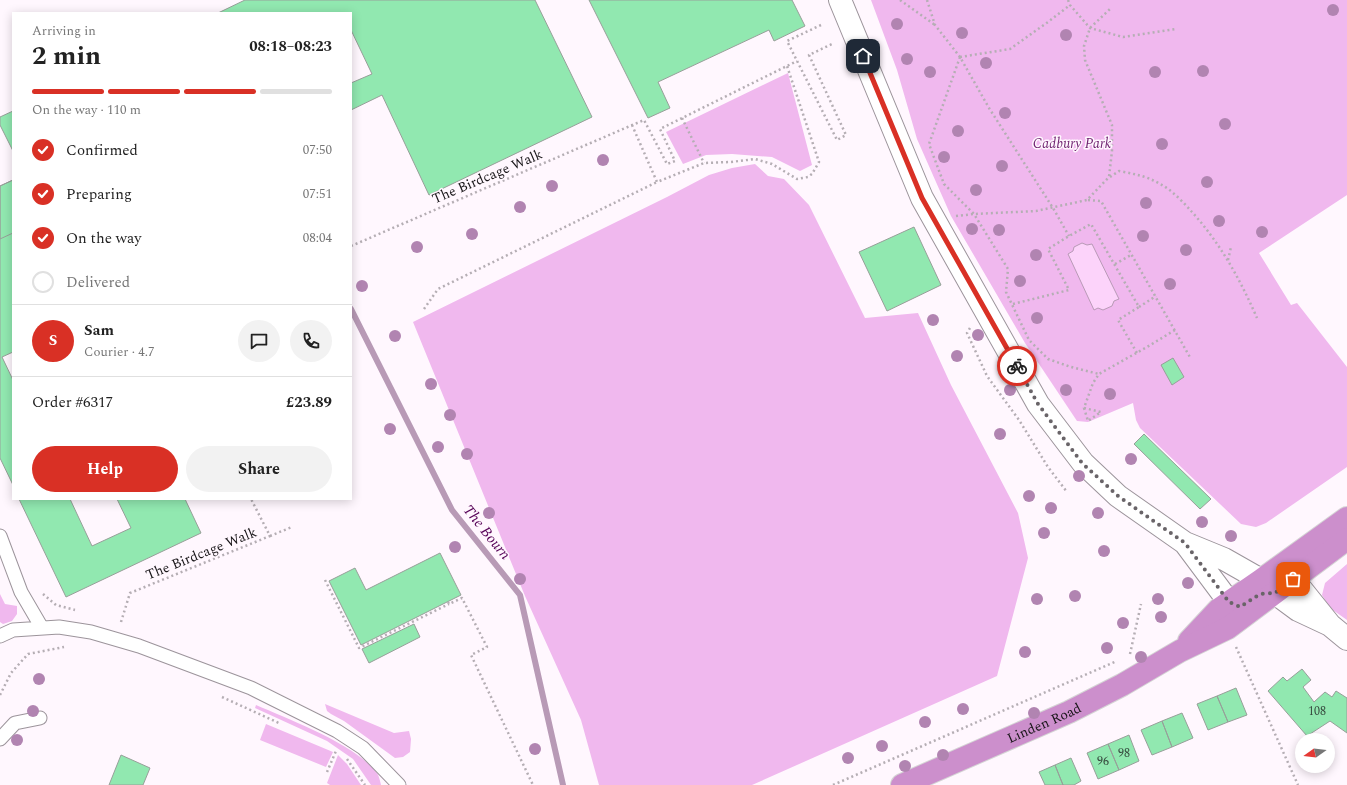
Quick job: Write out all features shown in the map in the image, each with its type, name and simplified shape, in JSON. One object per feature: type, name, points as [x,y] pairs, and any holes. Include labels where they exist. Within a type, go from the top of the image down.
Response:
[{"type":"highway","name":"Linden Road","points":[[902,785],[1069,712],[1180,651],[1228,628],[1268,587],[1347,518]]},
{"type":"highway","name":"Linden Road","points":[[1268,587],[1293,579],[1347,539]]},
{"type":"highway","name":"Linden Road","points":[[1180,651],[1219,609],[1229,602]]},
{"type":"street","points":[[840,0],[922,198],[1038,404],[1082,463],[1118,496],[1185,543],[1224,559],[1268,587],[1298,610],[1330,625]]},
{"type":"street","points":[[1185,543],[1229,602],[1240,607],[1268,587]]},
{"type":"street","points":[[1293,579],[1330,625],[1347,639]]},
{"type":"lane","points":[[0,536],[21,592],[42,628]]},
{"type":"lane","points":[[0,636],[13,630],[59,626],[91,632],[117,639],[251,688],[337,731],[363,748],[399,785]]},
{"type":"lane","points":[[0,739],[15,723],[40,718]]},
{"type":"path","points":[[900,0],[935,25],[960,57],[989,108],[1053,208],[1069,236]]},
{"type":"path","points":[[927,0],[935,25]]},
{"type":"path","points":[[1068,0],[1070,5],[1090,28],[1123,37],[1176,29]]},
{"type":"path","points":[[960,57],[1010,49],[1070,5]]},
{"type":"path","points":[[1109,177],[1112,151],[1112,124],[1085,60],[1084,46],[1090,28],[1110,9]]},
{"type":"path","points":[[820,25],[787,41],[837,140],[846,135],[809,55],[834,43]]},
{"type":"path","points":[[960,57],[929,144],[944,184],[974,214],[1008,269],[1006,292],[1029,340],[1048,359],[1099,374]]},
{"type":"path","points":[[657,182],[632,125],[644,120],[667,164],[675,161],[660,129],[797,61]]},
{"type":"path","points":[[424,309],[438,289],[657,182],[704,163],[755,159],[772,164],[797,179],[808,177],[812,174],[819,162],[787,66]]},
{"type":"path","points":[[682,118],[704,163]]},
{"type":"path","name":"The Birdcage Walk","points":[[352,246],[632,125]]},
{"type":"path","points":[[1087,200],[1109,177],[1119,171],[1143,176],[1161,184],[1183,202],[1218,244],[1236,274],[1257,318]]},
{"type":"path","points":[[951,216],[1036,211],[1087,200],[1101,201],[1191,359]]},
{"type":"path","points":[[1013,304],[1069,290],[1048,249],[1091,224],[1139,308]]},
{"type":"path","points":[[1228,260],[1231,247]]},
{"type":"path","points":[[1115,264],[1131,255]]},
{"type":"path","points":[[1137,353],[1118,320],[1156,296]]},
{"type":"path","points":[[1084,408],[1101,412],[1088,421],[1084,408],[1092,383],[1099,374],[1175,330]]},
{"type":"path","name":"The Birdcage Walk","points":[[114,620],[122,622],[130,593],[270,536],[252,500]]},
{"type":"path","points":[[270,536],[292,527]]},
{"type":"path","points":[[325,580],[359,648],[448,603],[462,598],[487,647],[471,655],[533,785]]},
{"type":"path","points":[[39,590],[56,605],[78,611]]},
{"type":"path","points":[[1130,655],[1142,604]]},
{"type":"path","points":[[1234,641],[1298,785]]},
{"type":"path","points":[[0,695],[11,673],[28,654],[65,646]]},
{"type":"path","points":[[833,785],[1123,658]]},
{"type":"path","points":[[216,695],[286,727]]},
{"type":"path","points":[[329,747],[341,754]]},
{"type":"path","points":[[327,772],[336,751]]},
{"type":"path","points":[[345,757],[365,785]]},
{"type":"green space","name":"Cadbury Park","points":[[871,0],[1347,0],[1347,195],[1259,253],[1291,305],[1297,303],[1347,367],[1347,467],[1266,523],[1256,527],[1241,524],[1140,428],[1136,420],[1133,403],[1088,422],[1077,421],[1025,343],[951,216],[917,139],[897,70]]},
{"type":"green space","points":[[788,73],[812,165],[800,171],[772,157],[732,154],[706,155],[683,164],[666,132]]},
{"type":"green space","points":[[755,164],[768,176],[784,179],[809,205],[865,318],[918,313],[951,385],[1018,513],[1028,558],[997,676],[752,785],[599,785],[581,720],[525,596],[413,322],[709,175],[732,168]]},
{"type":"green space","points":[[1347,564],[1347,620],[1330,608],[1322,595],[1325,583]]},
{"type":"green space","points":[[0,594],[5,604],[17,606],[17,614],[12,621],[3,624],[0,622]]},
{"type":"green space","points":[[325,704],[394,733],[409,731],[411,739],[410,752],[403,757],[395,758],[344,721],[327,711]]},
{"type":"green space","points":[[256,705],[303,725],[354,753],[377,773],[381,785],[371,785],[353,759],[327,741],[255,708]]},
{"type":"green space","points":[[266,724],[333,752],[326,767],[260,740]]},
{"type":"green space","points":[[338,755],[347,764],[361,785],[330,785],[327,783]]},
{"type":"shaded area","points":[[1082,243],[1087,245],[1092,244],[1119,299],[1114,301],[1112,306],[1103,310],[1098,308],[1094,310],[1068,254],[1073,251],[1074,247]]},
{"type":"building","points":[[245,0],[535,0],[592,117],[429,195],[382,95],[352,110],[352,83],[372,74],[352,32],[352,12],[220,12]]},
{"type":"building","points":[[589,0],[792,0],[805,26],[774,41],[769,30],[658,82],[670,108],[648,118]]},
{"type":"building","points":[[12,111],[12,149],[0,125],[0,117]]},
{"type":"building","points":[[12,180],[12,352],[2,357],[12,378],[12,483],[0,458],[0,186]]},
{"type":"building","points":[[12,180],[12,233],[0,239],[0,186]]},
{"type":"building","points":[[914,227],[941,285],[887,311],[859,252]]},
{"type":"building","points":[[1173,358],[1184,377],[1172,385],[1161,365]]},
{"type":"building","points":[[1144,434],[1211,499],[1200,509],[1134,444]]},
{"type":"building","points":[[19,500],[70,500],[92,546],[131,528],[117,500],[185,500],[201,533],[66,597]]},
{"type":"building","points":[[440,553],[461,595],[361,645],[329,581],[355,568],[366,590]]},
{"type":"building","points":[[414,624],[420,637],[369,663],[362,649]]},
{"type":"building","points":[[1302,669],[1311,680],[1303,687],[1314,702],[1325,692],[1332,697],[1336,691],[1347,698],[1347,733],[1330,721],[1312,733],[1304,733],[1268,691],[1283,677],[1287,681]]},
{"type":"building","points":[[1236,688],[1247,715],[1228,722],[1217,696]]},
{"type":"building","points":[[1217,696],[1228,722],[1208,730],[1197,704]]},
{"type":"building","points":[[1182,713],[1193,738],[1172,747],[1162,721]]},
{"type":"building","points":[[1162,721],[1172,747],[1152,755],[1141,730]]},
{"type":"building","points":[[1129,735],[1139,761],[1119,770],[1108,744]]},
{"type":"building","points":[[1108,744],[1119,770],[1098,779],[1087,753]]},
{"type":"building","points":[[121,755],[150,768],[143,785],[109,785]]},
{"type":"building","points":[[1071,758],[1081,781],[1074,785],[1063,785],[1055,765]]},
{"type":"building","points":[[1055,765],[1063,785],[1045,785],[1039,772]]},
{"type":"waterway","name":"The Bourn","points":[[352,311],[452,510],[520,595],[563,785]]},
{"type":"way so far","points":[[1017,366],[1038,404],[1082,463],[1118,496],[1185,543],[1229,602],[1240,607],[1260,594],[1275,593],[1293,579]]},
{"type":"route","points":[[863,56],[922,198],[1017,366]]}]
